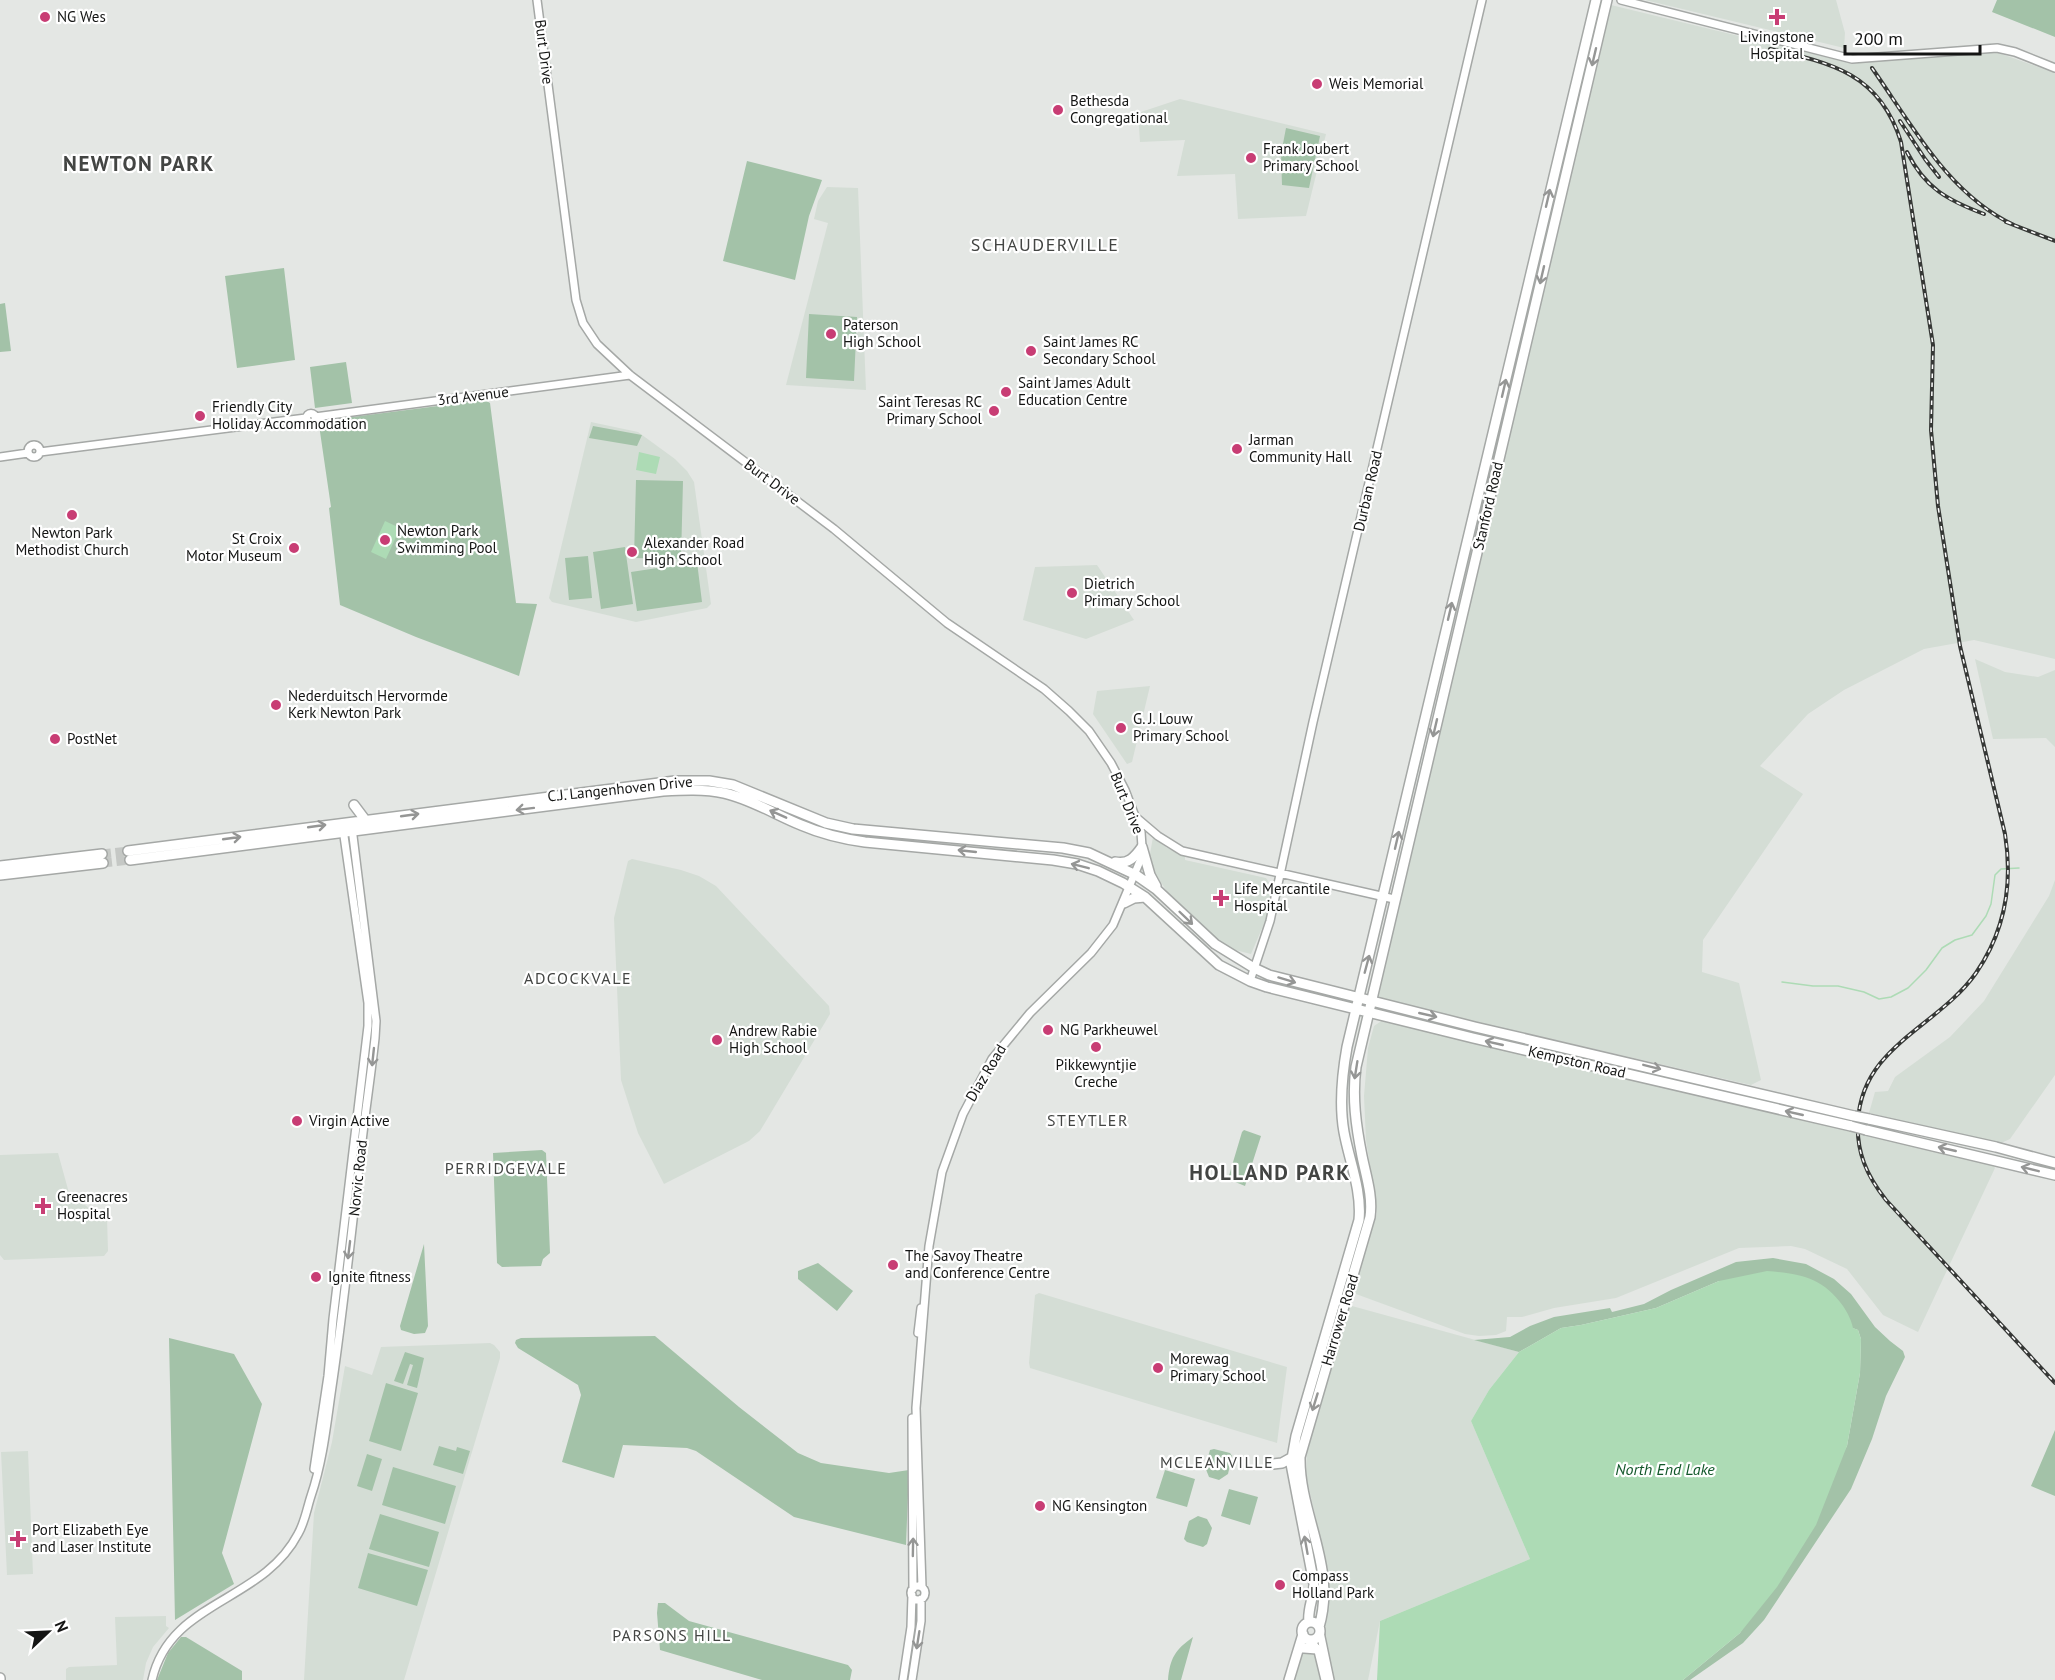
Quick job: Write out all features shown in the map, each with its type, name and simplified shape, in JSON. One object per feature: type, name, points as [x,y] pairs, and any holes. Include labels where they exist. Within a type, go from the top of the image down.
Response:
[{"type":"main road","name":"Stanford Road","points":[[1355,1010],[1596,0]]},
{"type":"main road","name":"Stanford Road","points":[[1368,1012],[1607,0]]},
{"type":"main road","name":"C.J. Langenhoven Drive","points":[[348,828],[366,821],[690,780],[738,787],[837,826],[990,843],[1072,849],[1095,856],[1136,874]]},
{"type":"main road","name":"C.J. Langenhoven Drive","points":[[129,856],[663,791],[709,791],[741,798],[799,825],[834,837],[1077,864],[1098,871],[1130,887]]},
{"type":"main road","points":[[354,805],[366,821]]},
{"type":"main road","points":[[1095,856],[1124,863],[1133,859],[1142,847]]},
{"type":"main road","points":[[1142,847],[1150,875],[1165,898]]},
{"type":"main road","points":[[0,866],[103,859],[0,875]]},
{"type":"main road","name":"Kempston Road","points":[[1136,874],[1165,898],[1204,936],[1232,956],[1254,968],[1297,983],[2055,1162]]},
{"type":"main road","name":"Kempston Road","points":[[1130,887],[1145,897],[1206,954],[1230,971],[1250,981],[1355,1010],[2055,1175]]},
{"type":"main road","points":[[1124,903],[1134,898],[1145,897]]},
{"type":"main road","points":[[1343,1006],[1349,1011],[1350,1016],[1345,1040],[1347,1047]]},
{"type":"main road","name":"Harrower Road","points":[[1319,1629],[1324,1606],[1324,1580],[1304,1489],[1300,1457],[1359,1220],[1359,1198],[1343,1130],[1341,1106],[1347,1047],[1355,1010]]},
{"type":"main road","name":"Harrower Road","points":[[1309,1622],[1314,1584],[1291,1458],[1370,1217],[1370,1197],[1354,1104],[1356,1066],[1368,1012]]},
{"type":"main road","points":[[1273,1464],[1282,1463],[1291,1458]]},
{"type":"main road","points":[[1291,1680],[1306,1640],[1303,1628],[1309,1622],[1315,1623],[1319,1629],[1318,1636],[1306,1640]]},
{"type":"main road","points":[[1306,1640],[1317,1649]]},
{"type":"main road","points":[[1291,1680],[1306,1640]]},
{"type":"street","name":"Burt Drive","points":[[537,0],[578,308],[585,327],[597,344],[630,375],[834,530],[946,623],[1058,700],[1079,720],[1099,744],[1119,778],[1141,832],[1142,847],[1136,874],[1130,887]]},
{"type":"street","name":"Durban Road","points":[[1250,981],[1270,921],[1313,722],[1482,0]]},
{"type":"street","points":[[1621,0],[1852,59],[1997,48],[2015,52],[2055,68]]},
{"type":"street","name":"3rd Avenue","points":[[0,457],[28,453],[35,457],[40,452],[306,418],[311,422],[315,417],[630,375]]},
{"type":"street","points":[[1136,817],[1144,826],[1182,851],[1394,899]]},
{"type":"street","name":"Norvic Road","points":[[152,1680],[163,1649],[176,1632],[265,1574],[280,1561],[299,1532],[321,1462],[340,1330],[376,1021],[348,828]]},
{"type":"street","name":"Diaz Road","points":[[903,1680],[911,1627],[913,1592],[912,1414],[919,1316],[938,1192],[956,1131],[968,1102],[1003,1045],[1030,1013],[1103,940],[1124,903],[1130,887]]},
{"type":"street","name":"Diaz Road","points":[[923,1300],[924,1319],[916,1408],[921,1577],[925,1588]]},
{"type":"street","points":[[912,1680],[921,1621],[921,1599],[925,1594],[925,1588],[916,1586],[913,1592],[917,1599],[921,1599]]},
{"type":"street","points":[[1319,1629],[1330,1680]]},
{"type":"street","points":[[1317,1649],[1325,1680]]},
{"type":"shaded area","name":"Livingstone Hospital","points":[[1645,0],[1836,0],[1845,33],[1844,48]]},
{"type":"shaded area","points":[[1997,0],[2055,0],[2055,37],[1992,12]]},
{"type":"shaded area","points":[[1611,5],[1850,63],[1996,52],[2055,73],[2055,659],[1974,640],[1924,649],[1844,690],[1808,714],[1760,766],[1803,794],[1703,940],[1702,972],[1739,983],[1761,1080],[1751,1085],[1373,998],[1483,548]]},
{"type":"shaded area","name":"Frank Joubert Primary School","points":[[1180,99],[1326,134],[1306,216],[1238,219],[1235,174],[1177,176],[1185,140],[1140,142],[1138,113]]},
{"type":"shaded area","points":[[1286,128],[1320,136],[1309,188],[1282,185],[1281,154]]},
{"type":"shaded area","points":[[747,161],[822,180],[809,216],[795,280],[723,261]]},
{"type":"shaded area","name":"Paterson High School","points":[[827,187],[858,188],[866,390],[786,385],[828,223],[814,219],[818,201]]},
{"type":"shaded area","points":[[284,268],[295,360],[237,368],[225,276]]},
{"type":"shaded area","points":[[5,303],[11,351],[0,352],[0,304]]},
{"type":"shaded area","points":[[809,314],[857,317],[854,381],[806,378]]},
{"type":"shaded area","points":[[346,362],[352,403],[315,408],[310,367]]},
{"type":"shaded area","points":[[485,400],[490,403],[516,603],[537,604],[519,676],[340,605],[329,508],[331,507],[319,425],[321,421]]},
{"type":"shaded area","name":"Alexander Road High School","points":[[591,422],[638,432],[675,459],[694,482],[711,604],[707,608],[636,622],[552,602],[549,598]]},
{"type":"shaded area","points":[[593,426],[642,435],[637,446],[589,438]]},
{"type":"shaded area","points":[[636,480],[683,481],[681,559],[634,558]]},
{"type":"shaded area","points":[[625,547],[633,604],[601,609],[593,552]]},
{"type":"shaded area","points":[[588,556],[592,598],[569,600],[565,558]]},
{"type":"shaded area","points":[[697,562],[702,602],[637,611],[631,572]]},
{"type":"shaded area","name":"Dietrich Primary School","points":[[1097,565],[1134,620],[1086,639],[1023,620],[1035,567]]},
{"type":"shaded area","points":[[1975,659],[2005,672],[2038,677],[2055,670],[2055,747],[2046,738],[1993,739]]},
{"type":"shaded area","name":"G. J. Louw Primary School","points":[[1150,686],[1132,762],[1127,764],[1093,714],[1097,691]]},
{"type":"shaded area","name":"Life Mercantile Hospital","points":[[1153,837],[1167,848],[1185,856],[1185,860],[1266,878],[1272,887],[1266,919],[1251,954],[1231,949],[1213,937],[1168,893],[1152,869],[1150,854]]},
{"type":"shaded area","name":"Andrew Rabie High School","points":[[632,859],[681,870],[699,876],[716,886],[829,1006],[830,1014],[760,1131],[749,1141],[664,1184],[638,1133],[621,1080],[614,918],[628,861]]},
{"type":"shaded area","points":[[2055,880],[2055,1075],[2010,1139],[1999,1144],[1869,1113],[1875,1092],[1888,1091],[1895,1077],[1950,1037],[1984,1001],[2049,896]]},
{"type":"shaded area","points":[[1383,1020],[1993,1165],[1995,1168],[1918,1332],[1883,1315],[1847,1269],[1805,1249],[1791,1246],[1739,1248],[1616,1298],[1554,1308],[1522,1317],[1507,1317],[1506,1331],[1496,1335],[1465,1334],[1356,1294],[1354,1288],[1377,1213],[1366,1140],[1364,1096],[1368,1048],[1374,1026]]},
{"type":"shaded area","points":[[1244,1130],[1261,1136],[1245,1186],[1228,1179]]},
{"type":"shaded area","points":[[542,1150],[546,1153],[550,1253],[543,1259],[541,1266],[502,1267],[497,1263],[493,1153]]},
{"type":"shaded area","name":"Greenacres Hospital","points":[[58,1153],[69,1193],[77,1203],[80,1201],[107,1218],[108,1251],[104,1256],[4,1260],[0,1255],[0,1155]]},
{"type":"shaded area","points":[[424,1244],[428,1326],[425,1333],[414,1334],[401,1330],[400,1326]]},
{"type":"shaded area","points":[[1773,1258],[1806,1264],[1834,1279],[1851,1294],[1875,1327],[1903,1351],[1905,1357],[1886,1396],[1872,1439],[1851,1489],[1764,1620],[1743,1643],[1690,1680],[1683,1680],[1740,1633],[1847,1446],[1860,1373],[1861,1339],[1858,1330],[1719,1281],[1656,1308],[1561,1328],[1519,1352],[1474,1340],[1510,1337],[1554,1317],[1610,1308],[1612,1312],[1644,1304],[1736,1262]]},
{"type":"shaded area","points":[[818,1263],[853,1291],[837,1311],[798,1279],[798,1271]]},
{"type":"shaded area","name":"Morewag Primary School","points":[[1039,1293],[1287,1367],[1277,1443],[1030,1368],[1035,1295]]},
{"type":"shaded area","points":[[1352,1306],[1519,1352],[1489,1390],[1471,1421],[1530,1559],[1380,1621],[1368,1680],[1294,1680],[1303,1650],[1324,1634],[1330,1579],[1306,1476],[1307,1446],[1348,1308]]},
{"type":"shaded area","points":[[655,1336],[798,1453],[821,1463],[889,1473],[909,1470],[906,1545],[794,1517],[696,1451],[687,1448],[623,1445],[614,1478],[562,1462],[581,1395],[578,1385],[518,1348],[516,1340],[521,1338]]},
{"type":"shaded area","points":[[169,1338],[234,1354],[262,1404],[222,1553],[234,1584],[175,1620]]},
{"type":"shaded area","points":[[490,1343],[500,1352],[500,1358],[404,1680],[304,1680],[314,1513],[332,1442],[345,1366],[372,1375],[381,1347]]},
{"type":"shaded area","points":[[405,1352],[424,1358],[417,1388],[407,1385],[413,1365],[410,1364],[403,1384],[394,1381]]},
{"type":"shaded area","points":[[386,1383],[418,1393],[401,1451],[369,1441]]},
{"type":"shaded area","points":[[2055,1430],[2055,1496],[2031,1486]]},
{"type":"shaded area","points":[[439,1446],[456,1451],[457,1447],[470,1451],[463,1474],[433,1465]]},
{"type":"shaded area","points":[[1210,1450],[1230,1453],[1232,1456],[1228,1474],[1219,1480],[1209,1477],[1205,1467]]},
{"type":"shaded area","name":"Port Elizabeth Eye and Laser Institute","points":[[28,1451],[33,1574],[7,1575],[1,1452]]},
{"type":"shaded area","points":[[367,1454],[382,1459],[372,1491],[357,1486]]},
{"type":"shaded area","points":[[393,1467],[456,1486],[445,1524],[382,1505]]},
{"type":"shaded area","points":[[1165,1470],[1195,1479],[1187,1507],[1156,1498]]},
{"type":"shaded area","points":[[1229,1489],[1258,1497],[1250,1525],[1221,1516]]},
{"type":"shaded area","points":[[380,1514],[439,1532],[429,1567],[369,1549]]},
{"type":"shaded area","points":[[1198,1516],[1207,1519],[1212,1528],[1207,1544],[1203,1547],[1184,1539],[1189,1521]]},
{"type":"shaded area","points":[[368,1553],[428,1570],[417,1606],[358,1588]]},
{"type":"shaded area","points":[[658,1603],[665,1603],[689,1621],[848,1665],[852,1670],[850,1680],[762,1680],[660,1650]]},
{"type":"shaded area","points":[[166,1616],[166,1626],[169,1628],[153,1647],[146,1663],[143,1680],[66,1680],[66,1669],[69,1667],[117,1665],[115,1617]]},
{"type":"shaded area","points":[[181,1637],[186,1637],[242,1671],[242,1680],[157,1680],[168,1653]]},
{"type":"shaded area","points":[[1193,1637],[1181,1680],[1168,1680],[1174,1655]]},
{"type":"water","points":[[639,452],[660,457],[656,474],[636,470]]},
{"type":"water","name":"Newton Park Swimming Pool","points":[[385,521],[400,528],[386,559],[371,552]]},
{"type":"water","name":"North End Lake","points":[[1767,1271],[1810,1279],[1835,1296],[1843,1306],[1853,1328],[1858,1330],[1861,1339],[1860,1373],[1847,1446],[1816,1525],[1777,1587],[1740,1633],[1683,1680],[1377,1680],[1380,1621],[1530,1559],[1471,1421],[1489,1390],[1519,1352],[1561,1328],[1656,1308],[1719,1281]]},
{"type":"waterway","points":[[1782,982],[1838,986],[1864,992],[1879,999],[1891,997],[1908,988],[1926,970],[1942,948],[1955,940],[1972,935],[1986,916],[1991,904],[1995,875],[2001,869],[2019,868]]},
{"type":"tunnel","points":[[102,854],[128,851]]},
{"type":"tunnel","points":[[103,863],[130,860]]},
{"type":"railway","points":[[1770,49],[1833,67],[1867,86],[1892,119],[1901,142],[1933,345],[1931,430],[1938,506],[1960,646],[2005,834],[2007,853],[2007,889],[1994,941],[1976,973],[1960,992],[1887,1055],[1873,1074],[1863,1095],[1858,1121],[1861,1153],[1868,1173],[1886,1200],[2055,1383]]},
{"type":"railway","points":[[1872,68],[1917,135],[1951,177],[1970,196],[1991,212],[2014,225]]},
{"type":"railway","points":[[1900,121],[1939,177]]},
{"type":"railway","points":[[1907,152],[1921,175],[1938,191],[1984,214]]},
{"type":"railway","points":[[2006,222],[2055,241]]},
{"type":"place","name":"NG Wes","points":[[45,17]]},
{"type":"place","name":"Livingstone Hospital","points":[[1777,17]]},
{"type":"place","name":"Weis Memorial","points":[[1317,84]]},
{"type":"place","name":"Bethesda Congregational","points":[[1058,110]]},
{"type":"place","name":"Frank Joubert Primary School","points":[[1251,158]]},
{"type":"place","name":"Paterson High School","points":[[831,334]]},
{"type":"place","name":"Saint James RC Secondary School","points":[[1031,351]]},
{"type":"place","name":"Saint James Adult Education Centre","points":[[1006,392]]},
{"type":"place","name":"Saint Teresas RC Primary School","points":[[994,411]]},
{"type":"place","name":"Friendly City Holiday Accommodation","points":[[200,416]]},
{"type":"place","name":"Jarman Community Hall","points":[[1237,449]]},
{"type":"place","name":"Newton Park Methodist Church","points":[[72,515]]},
{"type":"place","name":"Newton Park Swimming Pool","points":[[385,540]]},
{"type":"place","name":"St Croix Motor Museum","points":[[294,548]]},
{"type":"place","name":"Alexander Road High School","points":[[632,552]]},
{"type":"place","name":"Dietrich Primary School","points":[[1072,593]]},
{"type":"place","name":"Nederduitsch Hervormde Kerk Newton Park","points":[[276,705]]},
{"type":"place","name":"G. J. Louw Primary School","points":[[1121,728]]},
{"type":"place","name":"PostNet","points":[[55,739]]},
{"type":"place","name":"Life Mercantile Hospital","points":[[1221,898]]},
{"type":"place","name":"NG Parkheuwel","points":[[1048,1030]]},
{"type":"place","name":"Andrew Rabie High School","points":[[717,1040]]},
{"type":"place","name":"Pikkewyntjie Creche","points":[[1096,1047]]},
{"type":"place","name":"Virgin Active","points":[[297,1121]]},
{"type":"place","name":"Greenacres Hospital","points":[[43,1206]]},
{"type":"place","name":"The Savoy Theatre and Conference Centre","points":[[893,1265]]},
{"type":"place","name":"Ignite fitness","points":[[316,1277]]},
{"type":"place","name":"Morewag Primary School","points":[[1158,1368]]},
{"type":"place","name":"NG Kensington","points":[[1040,1506]]},
{"type":"place","name":"Port Elizabeth Eye and Laser Institute","points":[[18,1539]]},
{"type":"place","name":"Compass Holland Park","points":[[1280,1585]]},
{"type":"district","name":"NEWTON PARK","points":[[139,164]]},
{"type":"district","name":"SCHAUDERVILLE","points":[[1045,245]]},
{"type":"district","name":"ADCOCKVALE","points":[[578,978]]},
{"type":"district","name":"STEYTLER","points":[[1088,1120]]},
{"type":"district","name":"PERRIDGEVALE","points":[[506,1168]]},
{"type":"district","name":"HOLLAND PARK","points":[[1270,1173]]},
{"type":"district","name":"MCLEANVILLE","points":[[1217,1462]]},
{"type":"district","name":"PARSONS HILL","points":[[672,1635]]}]
